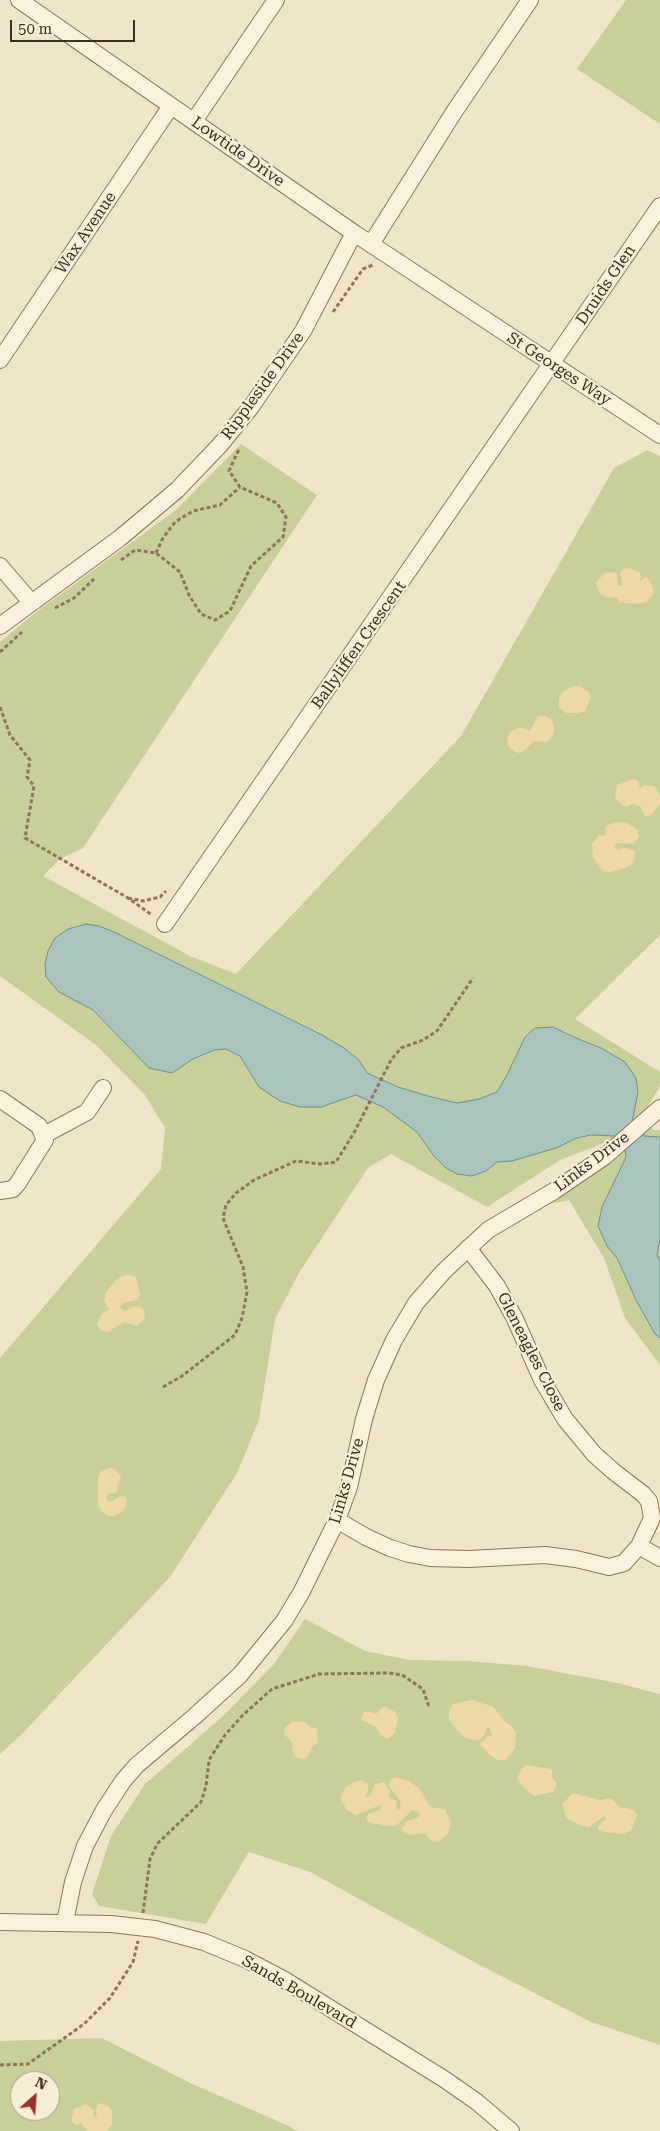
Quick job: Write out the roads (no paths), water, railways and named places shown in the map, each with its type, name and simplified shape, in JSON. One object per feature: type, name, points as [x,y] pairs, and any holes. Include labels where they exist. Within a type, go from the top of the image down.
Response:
[{"type":"street","points":[[194,121],[276,0]]},
{"type":"street","points":[[371,244],[454,112],[530,0]]},
{"type":"street","name":"Lowtide Drive","points":[[29,3],[171,106],[354,233],[459,302]]},
{"type":"street","name":"Wax Avenue","points":[[0,360],[171,106]]},
{"type":"street","name":"Druids Glen","points":[[552,365],[660,206]]},
{"type":"street","name":"Rippleside Drive","points":[[0,626],[120,538],[177,490],[220,446],[251,407],[303,331],[354,233]]},
{"type":"street","name":"St Georges Way","points":[[459,302],[660,435]]},
{"type":"street","name":"Ballyliffen Crescent","points":[[165,924],[552,365]]},
{"type":"street","points":[[0,566],[31,602]]},
{"type":"street","points":[[44,1135],[87,1112],[103,1088]]},
{"type":"street","points":[[0,1099],[39,1126],[44,1135],[43,1146],[18,1183],[13,1189],[1,1195]]},
{"type":"street","name":"Links Drive","points":[[65,1922],[78,1865],[94,1829],[113,1796],[137,1765],[240,1675],[284,1621],[301,1593],[338,1520],[349,1486],[364,1419],[376,1380],[394,1340],[416,1303],[444,1271],[468,1248],[504,1220],[554,1191],[604,1157],[660,1108]]},
{"type":"street","name":"Gleneagles Close","points":[[338,1520],[366,1537],[390,1548],[409,1554],[444,1559],[545,1555],[609,1567],[624,1562],[639,1546],[652,1518],[649,1502],[643,1494],[594,1454],[566,1419],[542,1380],[515,1319],[497,1286],[468,1248]]},
{"type":"street","points":[[639,1546],[660,1558]]},
{"type":"street","name":"Sands Boulevard","points":[[0,1922],[111,1924],[155,1929],[204,1942],[245,1959],[283,1980],[444,2080],[477,2102],[511,2131]]},
{"type":"water","points":[[86,924],[99,926],[114,932],[322,1035],[344,1048],[359,1060],[367,1073],[398,1087],[428,1096],[457,1103],[479,1099],[497,1092],[525,1037],[535,1028],[553,1027],[601,1048],[625,1062],[636,1078],[638,1092],[632,1122],[644,1136],[660,1137],[660,1240],[657,1255],[660,1261],[660,1338],[655,1334],[636,1300],[617,1258],[607,1246],[598,1226],[602,1207],[626,1157],[625,1149],[614,1136],[591,1135],[577,1138],[556,1148],[512,1161],[497,1162],[486,1171],[472,1176],[457,1174],[446,1168],[434,1156],[417,1132],[383,1107],[356,1095],[321,1107],[300,1107],[280,1101],[259,1087],[240,1056],[226,1049],[214,1050],[193,1059],[172,1073],[149,1068],[93,1010],[59,992],[46,977],[45,964],[48,951],[55,938],[68,929]]}]
